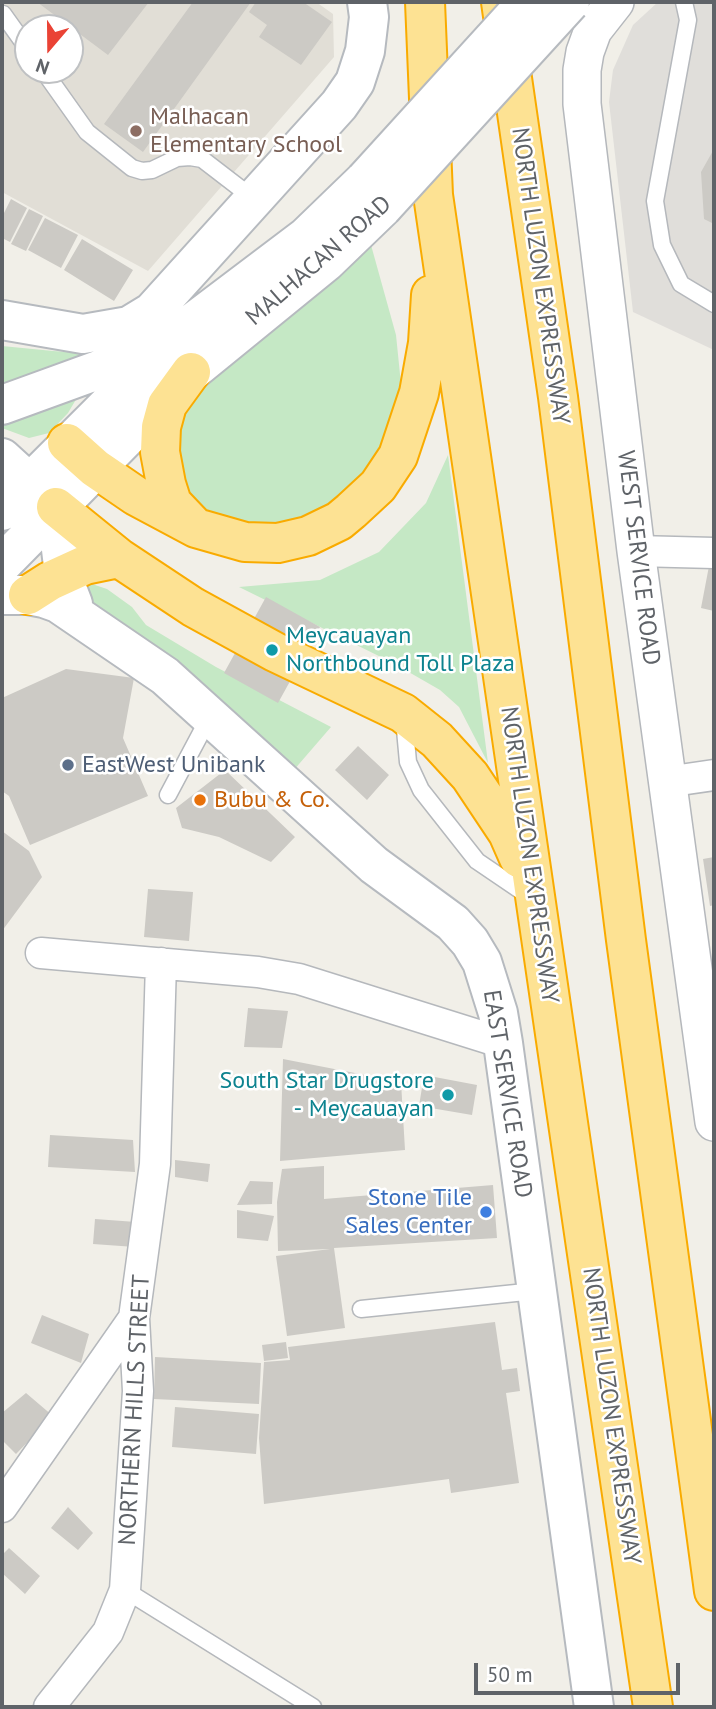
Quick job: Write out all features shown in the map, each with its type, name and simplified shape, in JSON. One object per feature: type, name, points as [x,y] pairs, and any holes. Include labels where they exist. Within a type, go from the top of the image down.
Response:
[{"type":"highway","name":"NORTH LUZON EXPRESSWAY","points":[[425,2],[433,195],[653,1707]]},
{"type":"highway","name":"NORTH LUZON EXPRESSWAY","points":[[501,2],[558,397],[628,954],[714,1591]]},
{"type":"highway","points":[[81,455],[136,496],[196,528],[245,542],[278,543],[308,536],[339,521],[372,492],[389,472],[413,417],[429,342],[433,195]]},
{"type":"highway","points":[[191,372],[167,405],[161,427],[160,452],[172,503],[196,528]]},
{"type":"highway","points":[[29,483],[119,558],[166,590],[231,628],[403,713],[453,755],[484,793],[508,833],[535,901]]},
{"type":"highway","points":[[15,595],[85,565],[119,558]]},
{"type":"main road","points":[[2,320],[83,334],[129,326],[152,312],[339,105],[355,82],[365,51],[369,17],[367,2]]},
{"type":"main road","name":"MALHACAN ROAD","points":[[29,483],[81,455],[191,372],[326,262],[374,194],[527,2]]},
{"type":"main road","name":"MALHACAN ROAD","points":[[81,455],[183,330],[306,237],[374,194],[479,105],[570,2]]},
{"type":"main road","points":[[2,405],[113,365],[183,330]]},
{"type":"main road","points":[[2,511],[29,483]]},
{"type":"main road","points":[[2,564],[29,483]]},
{"type":"main road","name":"EAST SERVICE ROAD","points":[[29,483],[63,574],[67,593],[85,621]]},
{"type":"main road","name":"EAST SERVICE ROAD","points":[[15,595],[58,603],[165,676],[374,865],[453,923],[470,942],[491,984],[503,1043],[594,1707]]},
{"type":"street","name":"WEST SERVICE ROAD","points":[[615,2],[600,19],[589,40],[581,81],[636,551],[714,1122]]},
{"type":"street","points":[[636,551],[714,553]]},
{"type":"street","points":[[666,782],[714,775]]},
{"type":"street","points":[[41,953],[258,972],[299,979],[503,1043]]},
{"type":"street","name":"NORTHERN HILLS STREET","points":[[49,1707],[108,1632],[125,1590],[138,1391],[134,1318],[155,1164],[161,964]]},
{"type":"street","points":[[2,1507],[134,1318]]},
{"type":"lane","points":[[684,2],[688,20],[655,201],[662,245],[681,284],[714,304]]},
{"type":"lane","points":[[3,13],[14,29]]},
{"type":"lane","points":[[53,84],[87,132],[132,168],[152,170],[177,158],[202,159],[254,199]]},
{"type":"lane","points":[[169,795],[210,716]]},
{"type":"lane","points":[[361,1309],[536,1291]]},
{"type":"lane","points":[[125,1590],[313,1707]]},
{"type":"shaded area","name":"Malhacan Elementary School","points":[[2,2],[316,2],[333,14],[334,57],[148,271],[2,192]]},
{"type":"shaded area","points":[[658,2],[714,2],[714,350],[633,312],[609,102],[613,70],[633,25]]},
{"type":"green space","points":[[371,245],[396,335],[401,384],[398,428],[377,470],[306,526],[264,529],[204,512],[187,493],[177,444],[187,404],[198,390]]},
{"type":"green space","points":[[2,346],[53,351],[111,355],[2,395]]},
{"type":"green space","points":[[84,386],[68,413],[49,433],[29,438],[2,428],[2,421]]},
{"type":"green space","points":[[448,455],[488,763],[459,707],[440,690],[393,663],[239,587],[320,580],[379,552],[426,503]]},
{"type":"green space","points":[[89,583],[107,589],[132,607],[146,625],[216,667],[331,727],[293,771],[92,607],[86,594]]},
{"type":"building","points":[[37,2],[149,2],[108,55],[84,37],[84,14],[53,14]]},
{"type":"building","points":[[193,2],[251,2],[143,152],[104,124]]},
{"type":"building","points":[[256,2],[303,2],[332,22],[301,65],[259,37],[267,25],[249,12]]},
{"type":"building","points":[[714,149],[714,224],[704,219],[701,172]]},
{"type":"building","points":[[11,199],[27,208],[10,242],[2,238],[2,217]]},
{"type":"building","points":[[29,209],[43,216],[26,251],[11,244]]},
{"type":"building","points":[[45,218],[78,235],[61,268],[28,250]]},
{"type":"building","points":[[82,239],[133,270],[114,301],[64,270]]},
{"type":"building","points":[[709,566],[714,567],[714,611],[701,608]]},
{"type":"building","name":"Meycauayan Northbound Toll Plaza","points":[[266,597],[320,627],[278,703],[224,673]]},
{"type":"building","name":"EastWest Unibank","points":[[66,669],[134,678],[123,738],[148,796],[30,845],[9,796],[2,791],[2,698]]},
{"type":"building","points":[[358,746],[389,775],[367,800],[335,770]]},
{"type":"building","points":[[225,770],[295,837],[271,862],[219,837],[182,828],[176,808]]},
{"type":"building","points":[[2,831],[29,851],[42,877],[2,931]]},
{"type":"building","points":[[714,857],[714,905],[710,906],[703,859]]},
{"type":"building","points":[[148,889],[193,892],[189,941],[144,937]]},
{"type":"building","points":[[248,1008],[288,1011],[282,1048],[244,1047]]},
{"type":"building","points":[[283,1059],[401,1082],[405,1150],[280,1161]]},
{"type":"building","name":"South Star Drugstore - Meycauayan","points":[[424,1075],[477,1085],[472,1115],[419,1106]]},
{"type":"building","points":[[50,1135],[133,1140],[135,1172],[48,1167]]},
{"type":"building","points":[[175,1160],[210,1164],[208,1182],[175,1177]]},
{"type":"building","points":[[324,1166],[324,1199],[493,1185],[497,1238],[334,1248],[345,1328],[287,1336],[276,1256],[330,1249],[278,1251],[277,1202],[282,1169]]},
{"type":"building","points":[[250,1181],[273,1182],[272,1204],[237,1205]]},
{"type":"building","points":[[237,1210],[274,1216],[268,1241],[237,1238]]},
{"type":"building","points":[[95,1219],[136,1222],[135,1247],[93,1244]]},
{"type":"building","points":[[42,1315],[89,1334],[81,1363],[31,1343]]},
{"type":"building","points":[[495,1322],[502,1370],[517,1368],[520,1391],[506,1393],[519,1483],[451,1493],[449,1479],[264,1504],[259,1438],[264,1362],[290,1360],[288,1347]]},
{"type":"building","points":[[286,1342],[288,1358],[264,1361],[262,1345]]},
{"type":"building","points":[[155,1357],[261,1363],[259,1404],[154,1399]]},
{"type":"building","points":[[26,1393],[53,1416],[16,1454],[2,1440],[2,1413]]},
{"type":"building","points":[[175,1407],[259,1414],[256,1454],[172,1447]]},
{"type":"building","points":[[68,1507],[93,1533],[78,1550],[51,1528]]},
{"type":"building","points":[[9,1548],[40,1576],[25,1594],[2,1573],[2,1555]]},
{"type":"place","name":"Malhacan Elementary School","points":[[136,131]]},
{"type":"place","name":"Meycauayan Northbound Toll Plaza","points":[[272,650]]},
{"type":"place","name":"EastWest Unibank","points":[[68,765]]},
{"type":"place","name":"Bubu & Co.","points":[[200,800]]},
{"type":"place","name":"South Star Drugstore - Meycauayan","points":[[448,1095]]},
{"type":"place","name":"Stone Tile Sales Center","points":[[486,1212]]}]
